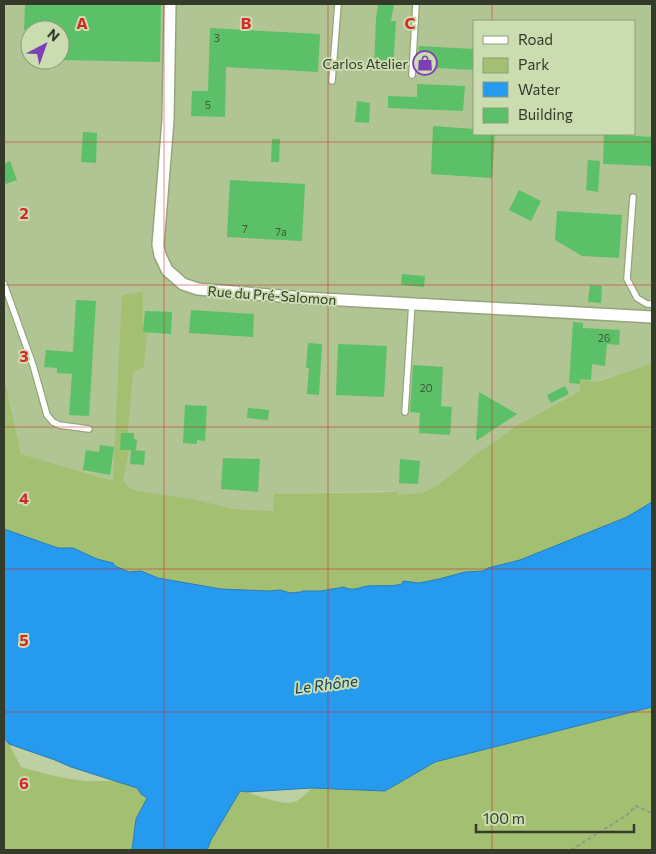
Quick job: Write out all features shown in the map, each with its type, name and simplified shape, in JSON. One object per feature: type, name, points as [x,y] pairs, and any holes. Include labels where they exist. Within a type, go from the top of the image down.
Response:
[{"type":"street","name":"Rue du Pré-Salomon","points":[[170,4],[168,120],[158,245],[160,255],[167,270],[184,284],[209,291],[652,317]]},
{"type":"lane","points":[[332,82],[338,4]]},
{"type":"lane","points":[[412,75],[416,4]]},
{"type":"lane","points":[[633,198],[627,279],[637,298],[650,304]]},
{"type":"lane","points":[[4,284],[33,365],[47,415],[53,422],[59,425],[90,429]]},
{"type":"lane","points":[[405,412],[412,303]]},
{"type":"path","points":[[571,850],[627,815],[636,806],[652,813]]},
{"type":"shaded area","points":[[4,4],[652,4],[652,363],[594,382],[516,426],[439,484],[423,493],[397,495],[397,492],[379,491],[274,494],[274,511],[234,509],[193,499],[138,491],[130,488],[123,480],[128,450],[113,481],[21,454],[4,378]]},
{"type":"green space","points":[[143,292],[143,332],[148,332],[144,367],[133,372],[127,440],[129,450],[123,480],[130,488],[138,491],[193,499],[234,509],[273,511],[274,494],[398,492],[398,495],[423,493],[439,484],[516,426],[580,391],[580,379],[594,382],[603,380],[652,363],[652,502],[627,517],[520,560],[483,571],[465,572],[419,583],[408,582],[394,586],[368,586],[350,590],[339,587],[335,590],[290,593],[280,590],[221,589],[158,578],[141,571],[129,572],[115,566],[113,563],[97,559],[73,548],[58,548],[4,529],[4,378],[21,454],[113,481],[122,295]]},
{"type":"green space","points":[[652,707],[652,850],[207,850],[239,791],[284,803],[291,803],[297,801],[312,788],[385,791],[435,762]]},
{"type":"green space","points":[[4,738],[21,767],[53,776],[78,780],[123,783],[137,789],[144,795],[147,798],[136,819],[132,850],[4,850]]},
{"type":"water","name":"Le Rhône","points":[[652,502],[652,707],[435,762],[385,791],[312,788],[240,791],[207,850],[132,850],[136,819],[147,798],[137,788],[71,767],[9,744],[4,738],[4,529],[58,548],[73,548],[97,559],[113,563],[115,566],[129,572],[141,571],[158,578],[221,589],[280,590],[290,593],[344,587],[353,589],[393,585],[402,584],[403,581],[419,583],[465,572],[483,571],[520,560],[627,517]]},
{"type":"building","points":[[25,4],[161,4],[160,62],[70,60],[70,20],[24,20]]},
{"type":"building","points":[[378,4],[394,4],[391,21],[396,21],[393,71],[374,70]]},
{"type":"building","points":[[210,28],[320,34],[318,72],[226,67],[225,117],[191,116],[192,91],[208,91]]},
{"type":"building","points":[[419,46],[473,49],[473,70],[417,67]]},
{"type":"building","points":[[417,84],[465,86],[463,111],[388,108],[388,96],[417,97]]},
{"type":"building","points":[[357,101],[370,103],[369,123],[355,122]]},
{"type":"building","points":[[433,126],[473,129],[473,135],[495,135],[492,178],[431,174]]},
{"type":"building","points":[[83,132],[97,133],[96,163],[81,162]]},
{"type":"building","points":[[604,135],[652,137],[652,166],[603,164]]},
{"type":"building","points":[[272,139],[280,139],[279,162],[271,162]]},
{"type":"building","points":[[588,160],[600,161],[598,192],[586,190]]},
{"type":"building","points":[[10,161],[17,180],[6,184],[4,164]]},
{"type":"building","points":[[230,180],[305,184],[302,241],[227,237]]},
{"type":"building","points":[[519,190],[541,201],[531,221],[509,210]]},
{"type":"building","points":[[557,211],[622,215],[619,258],[582,256],[555,240]]},
{"type":"building","points":[[402,274],[425,276],[424,287],[401,285]]},
{"type":"building","points":[[590,285],[602,286],[601,303],[588,302]]},
{"type":"building","points":[[76,300],[96,301],[89,416],[69,415],[72,374],[57,373],[57,368],[44,367],[46,350],[73,352]]},
{"type":"building","points":[[191,310],[254,314],[253,337],[189,333]]},
{"type":"building","points":[[145,311],[172,312],[171,334],[143,332]]},
{"type":"building","points":[[573,322],[583,323],[583,328],[620,330],[619,345],[607,344],[605,366],[592,364],[591,380],[580,379],[580,384],[569,383]]},
{"type":"building","points":[[308,343],[322,344],[319,395],[307,394],[309,368],[306,368]]},
{"type":"building","points":[[338,344],[387,346],[384,397],[336,395]]},
{"type":"building","points":[[413,365],[443,367],[441,406],[452,407],[450,435],[419,433],[420,413],[410,412]]},
{"type":"building","points":[[565,386],[569,394],[551,403],[547,395]]},
{"type":"building","points":[[479,392],[517,414],[476,441]]},
{"type":"building","points":[[185,405],[207,406],[205,441],[197,440],[197,444],[183,443]]},
{"type":"building","points":[[248,408],[269,410],[268,420],[247,418]]},
{"type":"building","points":[[121,433],[134,433],[134,439],[137,440],[136,450],[120,450]]},
{"type":"building","points":[[100,445],[114,447],[110,475],[83,470],[86,450],[99,452]]},
{"type":"building","points":[[131,450],[145,451],[144,465],[130,464]]},
{"type":"building","points":[[223,458],[260,459],[258,492],[221,489]]},
{"type":"building","points":[[400,459],[420,461],[418,484],[399,483]]},
{"type":"place","name":"Carlos Atelier","points":[[425,63]]}]
